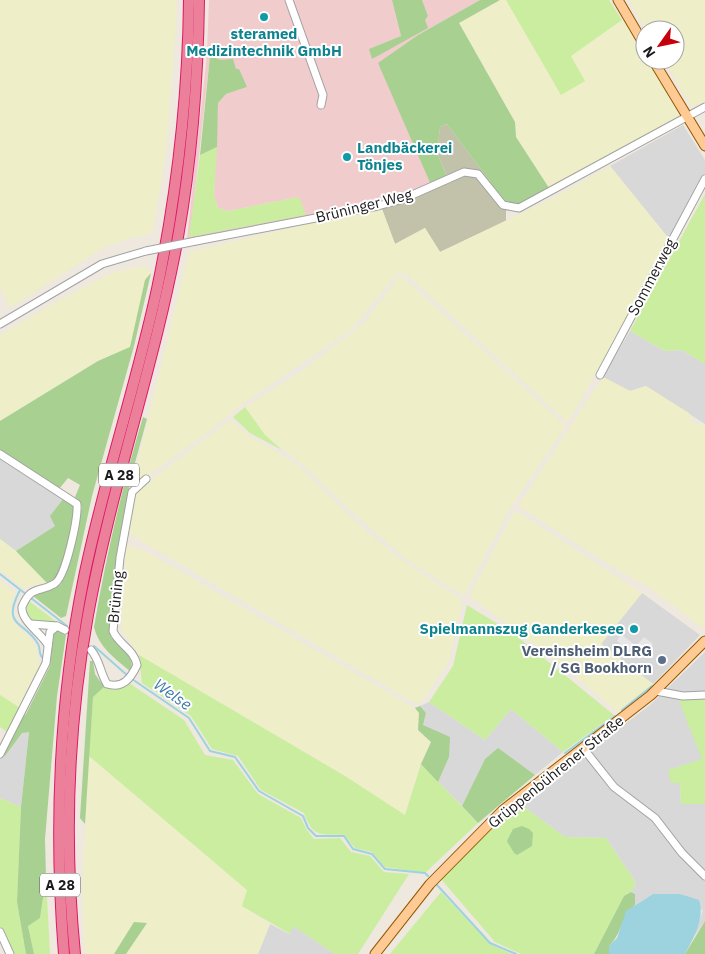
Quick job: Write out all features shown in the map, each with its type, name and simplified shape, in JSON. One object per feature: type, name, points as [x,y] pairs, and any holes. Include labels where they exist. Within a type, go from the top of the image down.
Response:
[{"type":"highway","name":"A 28","points":[[64,954],[60,906],[59,815],[61,756],[68,679],[85,574],[156,290],[170,220],[181,151],[189,0]]},
{"type":"highway","name":"A 28","points":[[75,954],[71,899],[70,821],[73,745],[83,647],[108,515],[161,316],[178,236],[191,151],[196,87],[199,0]]},
{"type":"main road","points":[[618,0],[635,29]]},
{"type":"main road","points":[[659,70],[705,146]]},
{"type":"main road","name":"Grüppenbührener Straße","points":[[374,954],[430,884],[503,810],[656,691],[705,641]]},
{"type":"street","points":[[289,0],[323,95],[321,105]]},
{"type":"street","name":"Brüninger Weg","points":[[0,324],[102,264],[146,251],[378,206],[403,199],[464,172],[478,174],[503,205],[519,208],[705,107]]},
{"type":"street","name":"Sommerweg","points":[[600,375],[705,179]]},
{"type":"street","points":[[0,454],[76,504],[78,515],[63,574],[54,585],[32,592],[24,602],[21,613],[48,645]]},
{"type":"street","name":"Brüning","points":[[92,650],[107,684],[115,686],[126,682],[137,665],[135,656],[116,637],[113,631],[120,558],[132,492],[146,479]]},
{"type":"street","points":[[31,624],[57,626],[65,630]]},
{"type":"street","points":[[0,754],[46,663],[50,632],[57,626]]},
{"type":"street","points":[[656,691],[683,696],[705,695]]},
{"type":"street","points":[[584,748],[614,788],[655,818],[682,853],[705,876]]},
{"type":"street","points":[[0,932],[10,954]]},
{"type":"shaded area","points":[[0,0],[176,0],[177,12],[166,152],[153,230],[149,235],[130,238],[103,248],[10,308],[0,287]]},
{"type":"shaded area","points":[[209,0],[392,0],[401,36],[370,49],[372,59],[425,20],[428,16],[422,0],[480,0],[418,35],[379,63],[431,185],[377,204],[187,239],[207,54]],"holes":[[[210,56],[236,69],[247,87],[226,94],[218,103],[214,196],[218,208],[228,211],[299,197],[190,237]]]},
{"type":"shaded area","points":[[500,0],[506,0],[561,95],[571,56],[622,20],[626,23],[635,38],[635,70],[654,70],[681,116],[677,120],[549,188],[516,137],[515,122],[459,23]]},
{"type":"shaded area","points":[[629,0],[705,0],[705,101],[692,108],[670,70],[685,70],[685,20],[640,20]]},
{"type":"shaded area","points":[[447,124],[506,203],[506,221],[440,252],[425,228],[395,244],[382,209],[412,199],[449,181],[437,153],[440,127]]},
{"type":"shaded area","points":[[683,125],[705,160],[705,174],[670,240],[610,166]]},
{"type":"shaded area","points":[[610,166],[670,240],[568,423],[404,272],[400,275],[398,272],[352,329],[241,405],[207,433],[133,486],[189,252],[345,215],[382,209],[395,244],[425,228],[440,252],[555,197]]},
{"type":"shaded area","points":[[145,266],[151,273],[145,280],[130,347],[98,361],[0,421],[0,335],[56,302],[114,272]]},
{"type":"shaded area","points":[[400,275],[566,426],[512,505],[464,596],[406,559],[298,461],[265,435],[245,407],[299,373],[364,323]]},
{"type":"shaded area","points":[[630,331],[665,351],[682,350],[705,364],[705,424],[646,386],[630,391],[603,377]]},
{"type":"shaded area","points":[[603,377],[630,391],[646,386],[689,413],[693,423],[705,425],[704,629],[650,588],[619,571],[518,506]]},
{"type":"shaded area","points":[[230,420],[251,437],[295,463],[366,531],[403,561],[461,599],[462,602],[449,662],[423,700],[417,704],[409,700],[128,533],[135,492]]},
{"type":"shaded area","points":[[0,456],[64,498],[55,526],[16,551],[0,539]]},
{"type":"shaded area","points":[[518,512],[642,593],[601,644],[653,684],[618,712],[554,659],[469,596],[513,514]]},
{"type":"shaded area","points":[[0,539],[16,551],[47,583],[28,587],[25,590],[0,570]]},
{"type":"shaded area","points":[[126,545],[149,553],[415,708],[419,713],[418,730],[431,742],[421,764],[405,816],[345,776],[139,655],[121,630]]},
{"type":"shaded area","points":[[0,580],[15,593],[11,606],[13,621],[32,640],[36,647],[40,667],[20,708],[0,695]]},
{"type":"shaded area","points":[[642,593],[700,635],[653,684],[601,644]]},
{"type":"shaded area","points":[[621,634],[636,646],[644,637],[653,644],[639,659],[617,641]]},
{"type":"shaded area","points":[[705,652],[705,694],[680,701],[703,760],[668,770],[680,782],[681,804],[705,804],[705,879],[703,879],[705,881],[705,921],[694,937],[703,910],[653,894],[635,905],[635,894],[631,892],[636,883],[606,838],[565,837],[520,804],[650,705]]},
{"type":"shaded area","points":[[429,702],[485,740],[511,709],[563,752],[535,775],[498,749],[485,759],[462,806],[438,782],[449,757],[423,725],[426,713],[420,706]]},
{"type":"shaded area","points":[[29,731],[21,807],[0,798],[0,758],[5,756],[22,733]]},
{"type":"shaded area","points":[[89,756],[247,890],[242,906],[270,924],[258,954],[126,954],[147,923],[134,922],[114,954],[85,954],[82,888]]},
{"type":"shaded area","points":[[270,924],[289,934],[293,925],[335,954],[258,954]]},
{"type":"green space","points":[[392,0],[422,0],[428,16],[425,20],[428,28],[372,59],[369,49],[401,36]]},
{"type":"green space","points":[[480,0],[500,0],[459,23],[515,122],[516,137],[549,188],[518,205],[506,203],[447,124],[440,127],[437,153],[448,179],[431,185],[378,63],[418,35]]},
{"type":"green space","points":[[506,0],[609,0],[622,20],[571,56],[585,81],[561,95]]},
{"type":"green space","points":[[210,56],[221,60],[233,59],[236,69],[239,69],[247,87],[226,94],[218,103],[217,147],[200,155]]},
{"type":"green space","points":[[217,147],[214,196],[218,208],[228,211],[299,197],[306,215],[189,237],[200,155]]},
{"type":"green space","points":[[705,194],[705,364],[682,350],[665,351],[630,331]]},
{"type":"green space","points":[[151,273],[134,346],[92,496],[66,616],[61,618],[33,596],[60,585],[64,578],[82,507],[75,497],[80,485],[68,478],[59,489],[0,450],[0,421],[98,361],[130,347],[145,280]]},
{"type":"green space","points":[[245,407],[265,435],[282,450],[250,433],[233,417]]},
{"type":"green space","points":[[143,417],[147,419],[130,481],[110,622],[111,637],[129,656],[132,666],[131,672],[104,647],[94,627],[115,522]]},
{"type":"green space","points":[[64,498],[73,506],[75,514],[60,572],[53,583],[47,583],[16,551],[55,526],[50,516]]},
{"type":"green space","points":[[29,601],[58,623],[31,622],[24,610]]},
{"type":"green space","points":[[467,605],[514,634],[614,715],[563,752],[511,709],[485,740],[429,702],[453,666]]},
{"type":"green space","points":[[61,630],[66,635],[57,696],[45,839],[46,878],[40,918],[28,926],[34,954],[26,954],[17,902],[21,807],[29,732],[22,733],[5,756],[0,755],[7,732],[26,714],[50,666],[54,631]]},
{"type":"green space","points":[[139,655],[345,776],[405,815],[421,764],[478,823],[425,873],[385,867],[372,852],[355,848],[344,835],[323,834],[314,831],[304,813],[261,790],[238,756],[212,749],[191,716],[142,683]]},
{"type":"green space","points":[[90,661],[93,661],[95,674],[104,687],[93,697],[85,824],[80,818]]},
{"type":"green space","points":[[129,683],[184,720],[205,755],[233,760],[258,794],[301,818],[306,829],[314,839],[340,838],[351,852],[370,856],[384,872],[409,874],[358,954],[335,954],[293,926],[290,934],[242,906],[247,890],[89,756],[93,697],[104,687],[113,690]]},
{"type":"green space","points":[[0,695],[20,708],[7,732],[0,727]]},
{"type":"green space","points":[[696,696],[705,696],[705,804],[681,804],[680,783],[671,783],[668,770],[702,759],[679,701]]},
{"type":"green space","points":[[420,706],[426,713],[423,725],[450,737],[449,757],[438,782],[421,764],[431,742],[418,730],[419,713],[415,708]]},
{"type":"green space","points":[[498,748],[535,775],[478,823],[462,806],[485,759]]},
{"type":"green space","points":[[0,798],[21,807],[17,902],[26,954],[12,954],[0,926]]},
{"type":"green space","points":[[520,804],[565,837],[606,838],[636,883],[631,892],[624,896],[594,954],[521,954],[495,942],[441,879],[487,830]]},
{"type":"green space","points":[[522,826],[533,833],[532,846],[517,855],[507,841],[513,829]]},
{"type":"green space","points":[[46,878],[50,954],[34,954],[28,925],[40,918]]},
{"type":"green space","points":[[441,892],[490,944],[512,954],[390,954]]},
{"type":"green space","points":[[631,892],[635,894],[635,905],[630,909],[617,936],[609,946],[609,954],[594,954],[624,896]]},
{"type":"green space","points":[[705,921],[705,954],[685,954]]},
{"type":"green space","points":[[134,922],[147,923],[126,954],[114,954]]},
{"type":"water","points":[[653,894],[680,894],[699,900],[700,921],[685,954],[609,954],[609,946],[617,938],[626,911]]},
{"type":"waterway","name":"Welse","points":[[0,574],[67,626]]},
{"type":"waterway","points":[[20,590],[13,611],[14,618],[33,637],[38,644],[43,658]]},
{"type":"waterway","name":"Welse","points":[[94,646],[128,676]]},
{"type":"waterway","name":"Welse","points":[[132,679],[189,718],[210,751],[235,757],[259,791],[303,816],[308,828],[316,836],[344,836],[353,849],[372,854],[385,869],[425,873],[428,876]]},
{"type":"waterway","points":[[622,710],[652,686]]},
{"type":"waterway","points":[[565,753],[615,716]]},
{"type":"waterway","name":"Welse","points":[[437,885],[490,943],[516,954]]},
{"type":"place","name":"steramed Medizintechnik GmbH","points":[[264,17]]},
{"type":"place","name":"Landbäckerei Tönjes","points":[[347,157]]},
{"type":"place","name":"Spielmannszug Ganderkesee","points":[[634,629]]},
{"type":"place","name":"Vereinsheim DLRG / SG Bookhorn","points":[[662,660]]}]
